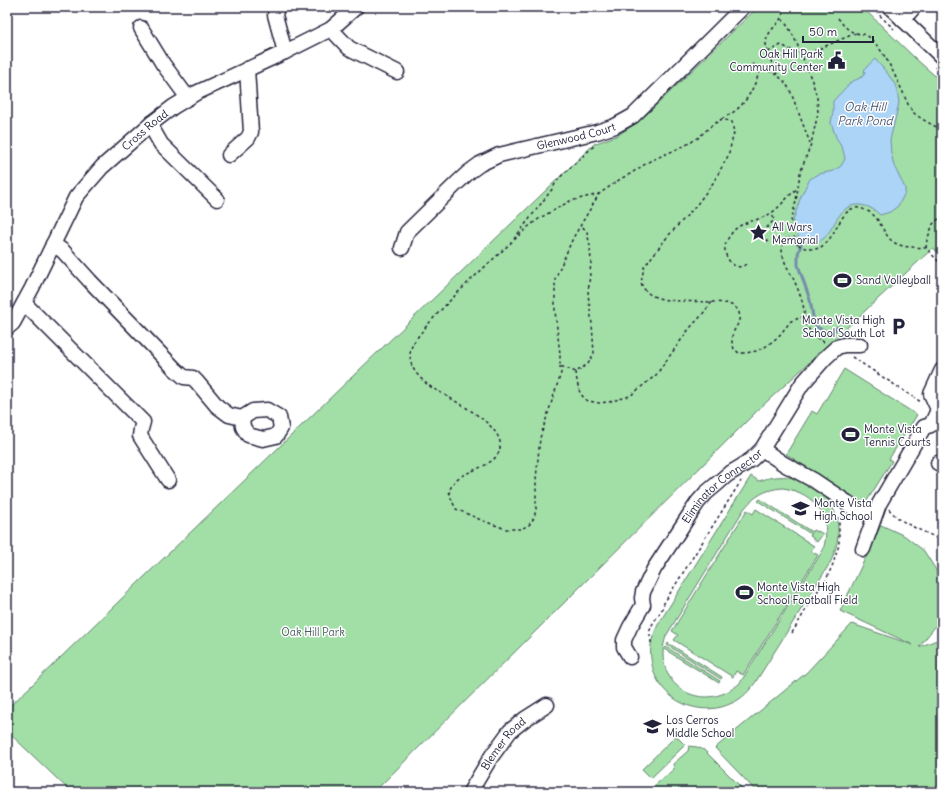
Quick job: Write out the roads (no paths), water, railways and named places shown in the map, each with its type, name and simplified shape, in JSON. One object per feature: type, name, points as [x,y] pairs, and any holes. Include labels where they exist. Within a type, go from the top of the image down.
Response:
[{"type":"street","points":[[277,7],[275,15],[285,52]]},
{"type":"street","name":"Cross Road","points":[[7,328],[13,323],[32,288],[76,197],[102,167],[173,106],[196,93],[331,29],[356,7]]},
{"type":"street","name":"Glenwood Court","points":[[402,248],[407,232],[457,183],[480,164],[499,155],[597,132],[615,126],[633,116],[743,7]]},
{"type":"street","points":[[890,7],[942,58]]},
{"type":"street","points":[[903,20],[914,7]]},
{"type":"street","points":[[141,28],[163,64],[188,98]]},
{"type":"street","points":[[331,29],[349,48],[397,72]]},
{"type":"street","points":[[229,155],[248,138],[251,132],[247,69]]},
{"type":"street","points":[[152,123],[153,130],[161,144],[217,199]]},
{"type":"street","points":[[53,244],[63,251],[175,369],[184,377],[193,378],[217,406],[229,415],[242,418]]},
{"type":"street","points":[[24,303],[143,422],[140,429],[140,436],[168,480]]},
{"type":"street","name":"Eliminator Connector","points":[[630,657],[624,647],[624,640],[643,605],[643,592],[654,569],[688,517],[706,493],[727,475],[752,459],[762,450],[802,384],[825,358],[837,347],[844,345],[860,345]]},
{"type":"street","points":[[863,549],[878,508],[924,427],[931,424],[940,414],[931,394],[942,370]]},
{"type":"street","points":[[762,450],[845,501],[854,510],[866,513],[878,508]]},
{"type":"street","name":"Blemer Road","points":[[470,792],[491,757],[510,731],[526,718],[547,705]]},
{"type":"water","name":"Oak Hill Park Pond","points":[[875,59],[896,86],[899,103],[890,140],[891,153],[894,166],[905,188],[905,193],[898,206],[890,212],[880,215],[873,209],[864,206],[850,206],[839,216],[826,236],[820,241],[809,243],[799,239],[793,221],[800,199],[810,179],[819,174],[833,171],[841,166],[845,159],[843,150],[831,123],[833,101],[851,82],[862,77],[865,72],[864,70]]},
{"type":"waterway","points":[[803,241],[798,254],[798,265],[810,300],[814,322],[818,328],[828,332],[833,331],[838,327]]},
{"type":"place","name":"Oak Hill Park Community Center","points":[[836,60]]},
{"type":"place","name":"All Wars Memorial","points":[[759,233]]},
{"type":"place","name":"Sand Volleyball","points":[[843,280]]},
{"type":"place","name":"Monte Vista High School South Lot","points":[[898,326]]},
{"type":"place","name":"Monte Vista Tennis Courts","points":[[851,435]]},
{"type":"place","name":"Monte Vista High School","points":[[801,509]]},
{"type":"place","name":"Monte Vista High School Football Field","points":[[744,593]]},
{"type":"place","name":"Los Cerros Middle School","points":[[653,726]]},
{"type":"park label","name":"Oak Hill Park","points":[[313,632]]}]
